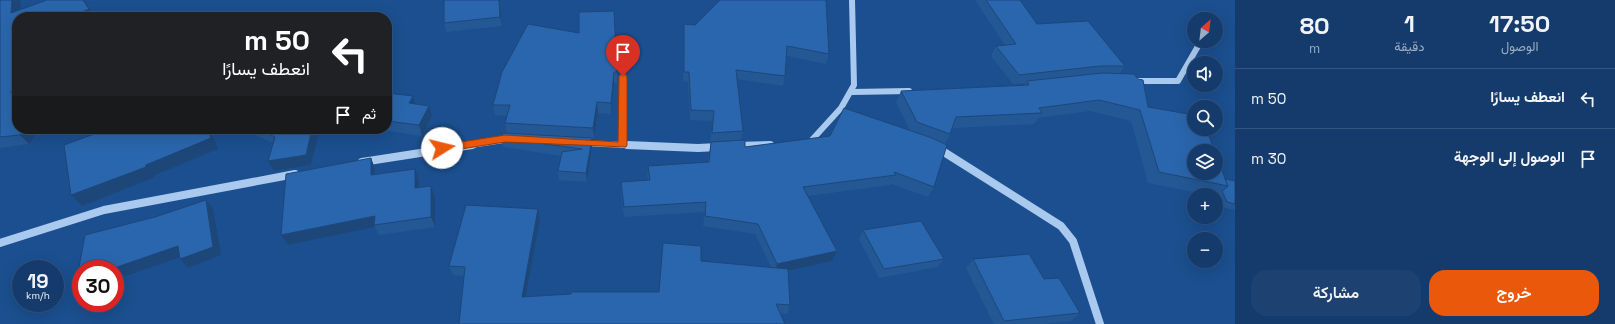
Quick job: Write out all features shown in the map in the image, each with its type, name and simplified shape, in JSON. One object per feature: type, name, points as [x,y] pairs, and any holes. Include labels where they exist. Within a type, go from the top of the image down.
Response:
[{"type":"street","points":[[802,143],[810,142],[842,113],[852,92],[854,85],[852,0]]},
{"type":"street","points":[[1124,81],[1178,81],[1197,48]]},
{"type":"street","points":[[622,145],[623,76]]},
{"type":"street","points":[[852,92],[915,91]]},
{"type":"street","points":[[357,162],[505,138],[520,139]]},
{"type":"street","points":[[575,142],[698,148],[722,147]]},
{"type":"street","points":[[730,147],[778,144]]},
{"type":"street","points":[[932,145],[1061,226],[1073,241],[1100,324]]},
{"type":"street","points":[[0,243],[104,210],[303,172]]},
{"type":"building","points":[[0,0],[12,0],[12,90],[10,92],[12,92],[12,134],[21,134],[0,137]]},
{"type":"building","points":[[47,0],[83,0],[89,9],[82,12],[14,12]]},
{"type":"building","points":[[444,0],[499,0],[500,17],[444,23]]},
{"type":"building","points":[[720,0],[826,0],[829,54],[787,46],[785,76],[736,70],[743,131],[712,133],[714,111],[691,110],[689,72],[684,72],[684,24],[695,25]]},
{"type":"building","points":[[986,0],[1020,0],[1037,24],[1088,21],[1125,66],[1100,66],[1019,75],[996,46],[1016,44]]},
{"type":"building","points":[[614,11],[617,72],[614,72],[611,103],[597,102],[593,128],[505,123],[510,105],[493,105],[502,72],[528,24],[579,33],[579,12]]},
{"type":"building","points":[[1102,73],[1134,74],[1138,79],[1143,80],[1148,107],[1187,114],[1187,136],[1209,136],[1212,144],[1187,144],[1187,178],[1159,172],[1140,110],[1099,100],[1039,108],[1042,113],[956,117],[950,134],[917,122],[901,91],[1029,85],[1027,81]]},
{"type":"building","points":[[392,94],[413,96],[409,103],[429,106],[419,125],[392,122]]},
{"type":"building","points":[[844,108],[932,138],[947,145],[934,187],[894,172],[896,175],[803,187],[837,251],[777,264],[758,224],[705,216],[706,202],[624,207],[621,182],[650,180],[648,166],[709,162],[711,142],[745,140],[745,147],[830,136]]},
{"type":"building","points":[[503,133],[592,138],[586,173],[558,171],[562,152],[582,149],[501,138]]},
{"type":"building","points":[[94,134],[209,134],[211,138],[146,165],[146,167],[71,195],[64,145]]},
{"type":"building","points":[[269,134],[311,134],[306,155],[268,161],[275,137]]},
{"type":"building","points":[[371,158],[371,175],[415,169],[415,188],[431,186],[431,217],[374,225],[375,216],[281,235],[286,174]]},
{"type":"building","points":[[1223,173],[1228,186],[1198,180],[1223,180]]},
{"type":"building","points":[[1225,179],[1235,181],[1235,204],[1227,202],[1223,193],[1223,190],[1228,186]]},
{"type":"building","points":[[206,200],[213,247],[180,259],[178,246],[124,265],[124,260],[80,260],[85,235],[155,217]]},
{"type":"building","points":[[466,205],[538,209],[522,297],[571,294],[571,292],[659,292],[663,243],[701,246],[701,261],[788,269],[790,305],[776,304],[785,324],[459,324],[465,267],[449,266]]},
{"type":"building","points":[[921,221],[944,259],[884,269],[863,230]]},
{"type":"building","points":[[1029,254],[1044,279],[1059,278],[1080,313],[1004,321],[973,259]]},
{"type":"route","points":[[442,148],[505,138],[622,145],[623,76]]}]
